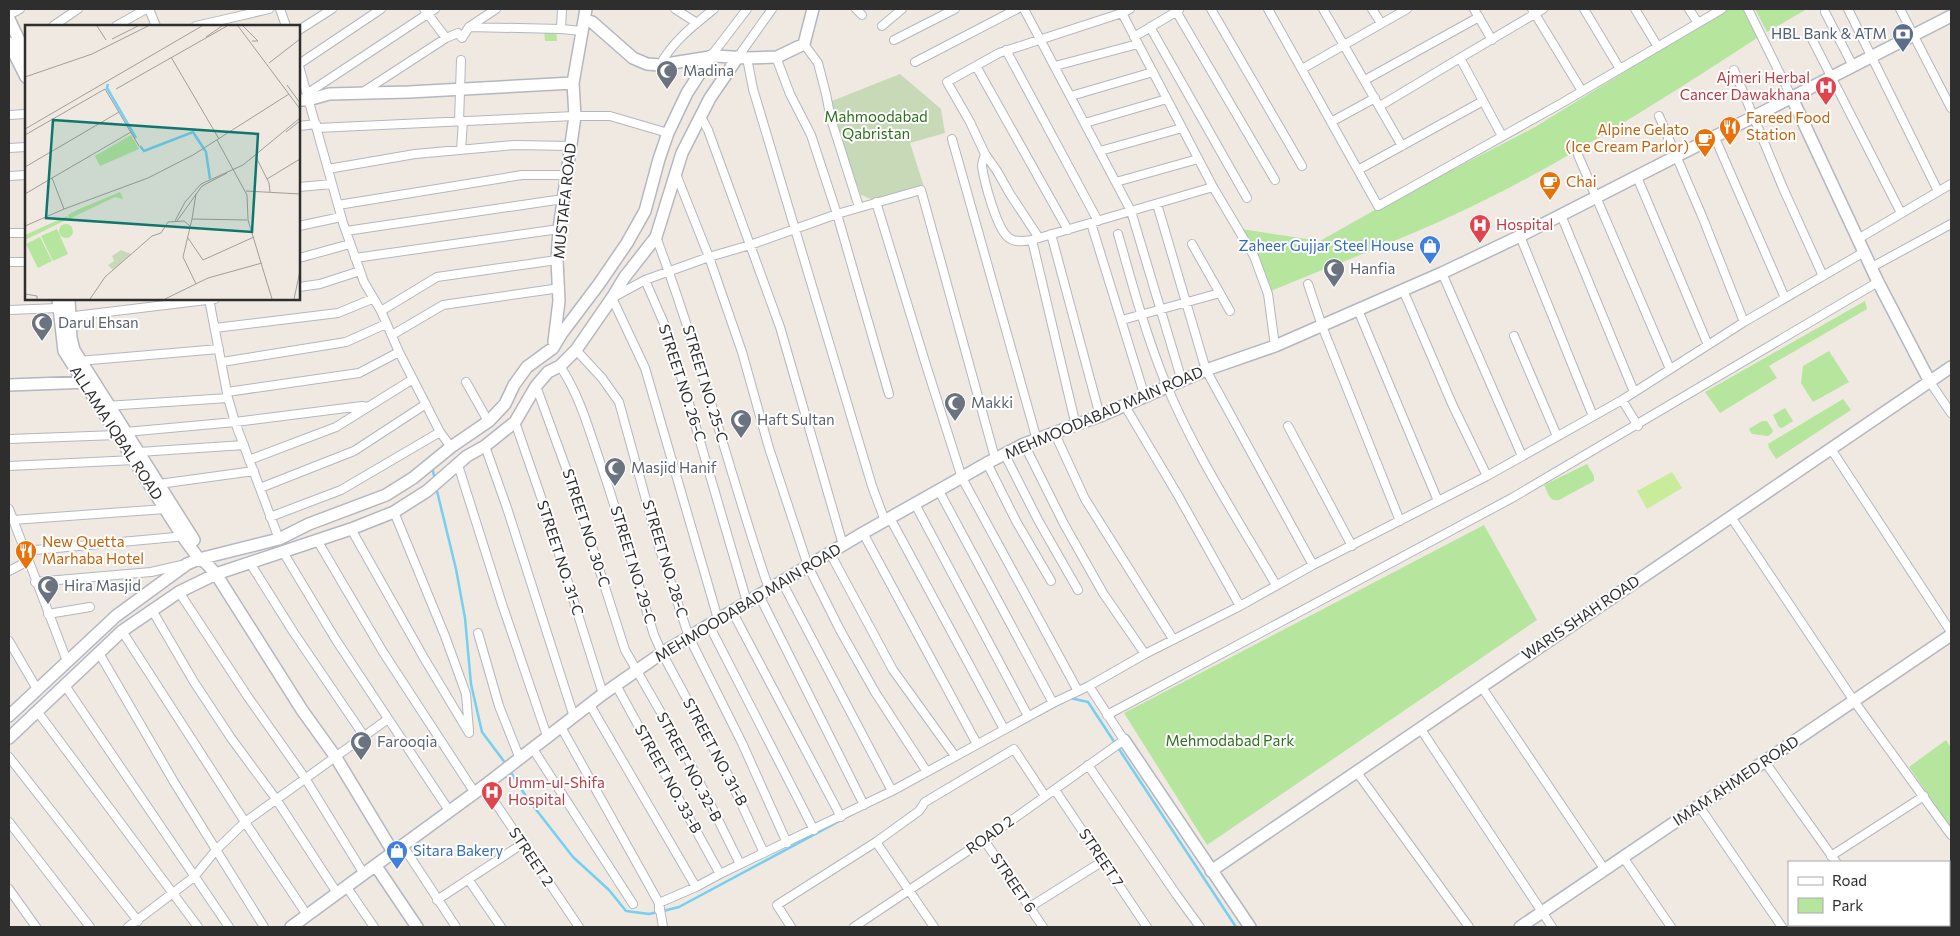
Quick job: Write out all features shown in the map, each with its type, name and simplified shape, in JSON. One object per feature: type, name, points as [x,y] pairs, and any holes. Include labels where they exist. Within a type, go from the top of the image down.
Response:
[{"type":"street","points":[[9,15],[20,9]]},
{"type":"street","points":[[54,25],[78,9]]},
{"type":"street","points":[[118,25],[148,9],[156,25]]},
{"type":"street","points":[[200,25],[269,9]]},
{"type":"street","points":[[280,9],[286,25]]},
{"type":"street","points":[[300,29],[332,9]]},
{"type":"street","points":[[300,64],[382,9]]},
{"type":"street","points":[[305,98],[426,11],[435,9]]},
{"type":"street","points":[[362,92],[446,38],[458,33],[462,38],[469,27],[496,9]]},
{"type":"street","points":[[561,29],[562,9]]},
{"type":"street","points":[[675,9],[697,23]]},
{"type":"street","points":[[660,65],[664,56],[677,41],[714,9]]},
{"type":"street","points":[[9,738],[122,631],[179,592],[208,565],[279,539],[309,524],[386,495],[413,478],[450,447],[488,421],[504,404],[514,385],[527,367],[553,348],[627,243],[645,210],[668,133],[687,93],[747,9]]},
{"type":"street","points":[[35,582],[151,572],[187,564],[250,563],[351,529],[394,512],[427,491],[467,456],[485,446],[514,422],[536,386],[548,372],[560,366],[576,350],[624,278],[656,237],[682,153],[700,115],[772,9]]},
{"type":"street","points":[[804,44],[813,9]]},
{"type":"street","points":[[856,9],[862,15]]},
{"type":"street","points":[[882,26],[902,9]]},
{"type":"street","points":[[894,40],[955,9]]},
{"type":"street","points":[[915,62],[1017,9]]},
{"type":"street","points":[[1024,9],[1132,211],[1182,381]]},
{"type":"street","points":[[1076,426],[1036,239],[997,171],[985,154],[970,122],[946,82],[1006,50],[1122,14],[1130,9]]},
{"type":"street","points":[[1211,9],[1302,166]]},
{"type":"street","points":[[1268,9],[1378,206],[1582,91],[1722,9]]},
{"type":"street","points":[[1322,9],[1345,44],[1402,146]]},
{"type":"street","points":[[1372,9],[1381,23]]},
{"type":"street","points":[[1302,69],[1407,9]]},
{"type":"street","points":[[1474,9],[1492,40]]},
{"type":"street","points":[[1380,106],[1492,40],[1534,11],[1543,9]]},
{"type":"street","points":[[1584,9],[1620,69]]},
{"type":"street","points":[[1635,9],[1658,47]]},
{"type":"street","points":[[1689,9],[1698,23]]},
{"type":"street","points":[[1748,9],[1878,282],[1930,382],[1951,413]]},
{"type":"street","points":[[1848,9],[1870,57],[1938,191]]},
{"type":"street","points":[[1900,9],[1951,108]]},
{"type":"street","points":[[1949,9],[1951,14]]},
{"type":"street","points":[[1055,66],[1136,40],[1150,27],[1178,10],[1275,180]]},
{"type":"street","points":[[426,11],[446,38]]},
{"type":"street","points":[[1534,11],[1582,91]]},
{"type":"street","points":[[1825,12],[1853,66]]},
{"type":"street","points":[[1122,14],[1213,187],[1254,256],[1268,294],[1275,346]]},
{"type":"street","name":"MEHMOODABAD MAIN ROAD","points":[[296,926],[307,915],[450,812],[603,694],[662,653],[863,533],[996,458],[1024,444],[1076,426],[1206,370],[1275,346],[1442,273],[1520,236],[1754,118],[1951,14]]},
{"type":"street","points":[[1365,80],[1479,17]]},
{"type":"street","points":[[9,20],[25,74]]},
{"type":"street","points":[[469,27],[561,29],[585,20],[592,22],[633,58],[648,64],[660,65],[714,56],[776,57],[804,44]]},
{"type":"street","name":"MUSTAFA ROAD","points":[[553,348],[560,288],[557,260],[559,229],[575,116],[573,83],[585,20]]},
{"type":"street","points":[[1150,27],[1247,198]]},
{"type":"street","points":[[1812,39],[1902,213]]},
{"type":"street","points":[[804,44],[818,63],[831,119],[859,207]]},
{"type":"street","points":[[1006,50],[1094,222],[1145,397]]},
{"type":"street","points":[[739,57],[753,89],[872,486],[888,520],[1004,729]]},
{"type":"street","points":[[776,57],[790,94],[811,135],[889,394]]},
{"type":"street","points":[[1460,58],[1502,136]]},
{"type":"street","points":[[461,60],[459,90],[461,150]]},
{"type":"street","points":[[976,66],[1068,230]]},
{"type":"street","points":[[300,70],[305,98],[317,126],[341,217],[355,258],[372,299],[381,311],[399,352],[440,432],[450,447]]},
{"type":"street","points":[[1734,70],[1783,188],[1823,276]]},
{"type":"street","points":[[1071,96],[1153,72]]},
{"type":"street","points":[[305,98],[362,92],[459,90],[573,83]]},
{"type":"street","points":[[1331,122],[1375,98]]},
{"type":"street","points":[[1085,123],[1167,99]]},
{"type":"street","points":[[1358,170],[1483,101]]},
{"type":"street","points":[[9,115],[25,114]]},
{"type":"street","points":[[700,115],[708,130],[780,327],[843,545]]},
{"type":"street","points":[[300,126],[610,116],[668,133]]},
{"type":"street","points":[[1659,116],[1702,216],[1744,322]]},
{"type":"street","points":[[1100,151],[1182,128]]},
{"type":"street","points":[[952,138],[1037,440]]},
{"type":"street","points":[[1714,138],[1785,298]]},
{"type":"street","points":[[328,169],[415,154],[514,146],[571,146]]},
{"type":"street","points":[[9,148],[25,147]]},
{"type":"street","points":[[985,154],[982,164],[994,211],[1002,231],[1010,239],[1020,242],[1068,230],[1213,187]]},
{"type":"street","points":[[1578,156],[1670,369]]},
{"type":"street","points":[[1116,182],[1198,159]]},
{"type":"street","points":[[676,174],[709,257],[742,352],[769,448],[808,566],[840,630],[875,692],[927,772]]},
{"type":"street","points":[[9,176],[25,175]]},
{"type":"street","points":[[338,205],[522,175],[566,175]]},
{"type":"street","points":[[1637,177],[1708,345]]},
{"type":"street","points":[[300,187],[332,184]]},
{"type":"street","points":[[1858,239],[1951,184]]},
{"type":"street","points":[[612,298],[646,280],[709,257],[750,245],[836,214],[921,190],[996,458],[1016,521],[1051,581]]},
{"type":"street","points":[[346,232],[563,199]]},
{"type":"street","points":[[876,202],[962,478],[1078,691]]},
{"type":"street","points":[[1157,204],[1206,370],[1313,565]]},
{"type":"street","points":[[1561,215],[1634,392]]},
{"type":"street","points":[[300,226],[341,217]]},
{"type":"street","points":[[1872,267],[1951,224]]},
{"type":"street","points":[[355,258],[559,229]]},
{"type":"street","points":[[9,233],[25,233]]},
{"type":"street","points":[[1051,234],[1100,416]]},
{"type":"street","points":[[1118,234],[1141,315],[1168,387],[1205,464],[1276,585]]},
{"type":"street","points":[[1520,236],[1593,416]]},
{"type":"street","name":"STREET NO. 25-C","points":[[656,237],[700,364],[750,535],[764,592],[864,806]]},
{"type":"street","points":[[300,258],[350,244]]},
{"type":"street","points":[[1192,244],[1230,311]]},
{"type":"street","points":[[659,906],[740,864],[892,792],[1004,729],[1052,703],[1089,686],[1172,639],[1240,606],[1313,565],[1487,476],[1622,400],[1744,322],[1864,252]]},
{"type":"street","points":[[381,311],[437,277],[557,260]]},
{"type":"street","points":[[9,262],[25,262]]},
{"type":"street","points":[[300,287],[320,284],[360,270]]},
{"type":"street","points":[[1442,273],[1522,456]]},
{"type":"street","name":"STREET NO. 26-C","points":[[646,280],[672,345],[747,602]]},
{"type":"street","points":[[1107,714],[1512,498],[1638,426],[1878,282]]},
{"type":"street","points":[[1308,284],[1322,326],[1400,521]]},
{"type":"street","points":[[392,335],[443,305],[560,288]]},
{"type":"street","points":[[1403,290],[1452,406],[1487,476]]},
{"type":"street","points":[[1122,320],[1220,293]]},
{"type":"street","points":[[612,298],[645,368],[714,622],[814,830]]},
{"type":"street","points":[[215,328],[338,314],[372,299]]},
{"type":"street","points":[[9,310],[61,310],[197,300]]},
{"type":"street","points":[[211,300],[219,349],[235,422],[279,539]]},
{"type":"street","name":"ALLAMA IQBAL ROAD","points":[[61,310],[64,351],[76,361],[122,434],[159,484],[187,536]]},
{"type":"street","points":[[1358,310],[1438,501]]},
{"type":"street","points":[[222,362],[346,342],[386,324]]},
{"type":"street","points":[[1514,336],[1557,436]]},
{"type":"street","points":[[76,361],[219,349]]},
{"type":"street","name":"STREET NO. 28-C","points":[[576,350],[602,378],[619,402],[659,547],[689,637],[742,743],[787,843]]},
{"type":"street","points":[[104,406],[228,395],[359,373],[399,352]]},
{"type":"street","name":"STREET NO. 29-C","points":[[560,366],[569,379],[580,402],[607,481],[654,635],[662,653]]},
{"type":"street","name":"WARIS SHAH ROAD","points":[[1211,871],[1951,367]]},
{"type":"street","points":[[249,460],[336,427],[413,378]]},
{"type":"street","points":[[9,385],[89,382]]},
{"type":"street","points":[[466,382],[488,421]]},
{"type":"street","name":"STREET NO. 30-C","points":[[536,386],[574,490],[625,650],[636,671]]},
{"type":"street","points":[[1622,400],[1638,426]]},
{"type":"street","points":[[260,488],[354,451],[426,404]]},
{"type":"street","points":[[9,439],[122,434],[362,406],[368,407]]},
{"type":"street","points":[[1125,406],[1240,606]]},
{"type":"street","name":"STREET NO. 31-C","points":[[514,422],[542,500],[603,694]]},
{"type":"street","points":[[1288,426],[1352,546]]},
{"type":"street","points":[[270,517],[341,490],[440,432]]},
{"type":"street","points":[[1055,434],[1085,499],[1172,639]]},
{"type":"street","points":[[1024,444],[1102,594],[1144,654]]},
{"type":"street","points":[[9,466],[244,445]]},
{"type":"street","points":[[485,446],[507,508],[574,717]]},
{"type":"street","points":[[1831,449],[1951,634]]},
{"type":"street","name":"ALLAMA IQBAL ROAD","points":[[137,456],[165,509],[208,565],[302,710],[398,849]]},
{"type":"street","points":[[996,458],[1038,520],[1078,590]]},
{"type":"street","points":[[458,465],[502,604],[547,736]]},
{"type":"street","points":[[159,484],[254,471]]},
{"type":"street","points":[[939,491],[1052,703]]},
{"type":"street","points":[[915,504],[1028,716]]},
{"type":"street","points":[[9,509],[35,582],[67,661]]},
{"type":"street","points":[[13,520],[165,509]]},
{"type":"street","points":[[351,529],[469,733],[466,694],[446,636],[394,512]]},
{"type":"street","points":[[1731,516],[1854,701],[1951,835]]},
{"type":"street","points":[[863,533],[977,744]]},
{"type":"street","points":[[24,551],[187,536]]},
{"type":"street","name":"STREET 2","points":[[317,540],[383,652],[483,787],[579,927]]},
{"type":"street","points":[[283,552],[336,640],[450,812]]},
{"type":"street","points":[[830,553],[893,670],[955,756]]},
{"type":"street","points":[[9,571],[28,561]]},
{"type":"street","points":[[250,563],[294,633],[364,736]]},
{"type":"street","points":[[9,715],[116,616],[187,564]]},
{"type":"street","points":[[782,582],[892,792]]},
{"type":"street","points":[[179,592],[248,697],[305,778],[364,874]]},
{"type":"street","points":[[48,614],[90,608]]},
{"type":"street","points":[[152,610],[194,682],[230,738],[342,890],[374,927]]},
{"type":"street","points":[[732,611],[841,817]]},
{"type":"street","points":[[122,631],[307,915]]},
{"type":"street","points":[[478,633],[499,706],[518,760]]},
{"type":"street","name":"IMAM AHMED ROAD","points":[[1520,927],[1951,634]]},
{"type":"street","points":[[9,641],[37,690]]},
{"type":"street","points":[[99,653],[174,782],[264,927]]},
{"type":"street","name":"STREET NO. 31-B","points":[[662,653],[729,777],[764,853]]},
{"type":"street","name":"STREET NO. 32-B","points":[[636,671],[690,765],[740,864]]},
{"type":"street","points":[[64,684],[229,927]]},
{"type":"street","name":"STREET NO. 33-B","points":[[616,685],[720,874]]},
{"type":"street","points":[[1089,686],[1107,714],[1121,742],[1250,927]]},
{"type":"street","points":[[1482,686],[1605,870]]},
{"type":"street","points":[[590,704],[696,887]]},
{"type":"street","points":[[37,710],[198,927]]},
{"type":"street","points":[[128,927],[194,877],[216,850],[245,822],[388,719]]},
{"type":"street","points":[[561,727],[659,906],[663,927]]},
{"type":"street","points":[[1420,728],[1552,927]]},
{"type":"street","name":"ROAD 2","points":[[854,927],[984,840],[1121,742]]},
{"type":"street","points":[[533,749],[633,904]]},
{"type":"street","points":[[791,927],[777,905],[876,842],[919,811],[925,802],[1014,749],[1045,796]]},
{"type":"street","points":[[9,757],[146,927]]},
{"type":"street","points":[[1765,762],[1834,859],[1924,796]]},
{"type":"street","points":[[1090,764],[1200,927]]},
{"type":"street","points":[[1356,771],[1469,927]]},
{"type":"street","name":"STREET 7","points":[[1055,790],[1147,927]]},
{"type":"street","points":[[1699,806],[1782,927]]},
{"type":"street","points":[[9,822],[90,927]]},
{"type":"street","name":"STREET 6","points":[[984,840],[1043,927]]},
{"type":"street","points":[[876,842],[934,927]]},
{"type":"street","points":[[437,900],[522,844]]},
{"type":"street","points":[[398,849],[456,927]]},
{"type":"street","points":[[1623,857],[1671,927]]},
{"type":"street","points":[[1030,907],[1103,861]]},
{"type":"street","points":[[376,866],[418,927]]},
{"type":"street","points":[[468,879],[501,927]]},
{"type":"street","points":[[9,889],[36,927]]},
{"type":"green space","points":[[1727,9],[1743,9],[1757,38],[1610,131],[1534,175],[1456,214],[1271,291],[1256,251],[1241,229],[1320,241],[1373,211],[1535,127]]},
{"type":"green space","points":[[1755,9],[1807,9],[1767,32]]},
{"type":"green space","points":[[556,29],[557,41],[545,41],[544,30]]},
{"type":"green space","name":"Mahmoodabad Qabristan","points":[[900,74],[941,109],[945,133],[910,143],[924,187],[876,201],[861,195],[834,126],[832,101]]},
{"type":"green space","points":[[1865,301],[1867,309],[1769,366],[1777,378],[1720,413],[1705,392]]},
{"type":"green space","points":[[1829,351],[1849,382],[1813,402],[1801,383],[1803,366]]},
{"type":"green space","points":[[1843,399],[1851,410],[1776,459],[1768,444]]},
{"type":"green space","points":[[1785,408],[1793,421],[1782,428],[1779,427],[1773,415]]},
{"type":"green space","points":[[1762,421],[1767,421],[1773,431],[1772,433],[1768,436],[1752,434],[1749,429]]},
{"type":"green space","points":[[1587,464],[1594,476],[1594,481],[1559,500],[1551,498],[1544,485]]},
{"type":"green space","points":[[1672,472],[1682,488],[1647,509],[1637,491]]},
{"type":"green space","name":"Mehmodabad Park","points":[[1484,525],[1537,620],[1207,845],[1124,713]]},
{"type":"green space","points":[[1946,740],[1951,748],[1951,828],[1909,767]]},
{"type":"waterway","points":[[433,471],[435,480]]},
{"type":"waterway","points":[[436,487],[456,569],[465,618],[471,684],[482,732],[506,764]]},
{"type":"waterway","points":[[1070,698],[1088,702],[1236,927]]},
{"type":"waterway","points":[[1037,716],[1061,703]]},
{"type":"waterway","points":[[510,771],[527,798],[573,857],[609,890],[626,911],[649,914],[658,912]]},
{"type":"waterway","points":[[663,911],[679,907],[860,810]]},
{"type":"place","name":"HBL Bank & ATM","points":[[1903,53]]},
{"type":"place","name":"Madina","points":[[667,90]]},
{"type":"place","name":"Ajmeri Herbal Cancer Dawakhana","points":[[1826,106]]},
{"type":"place","name":"Fareed Food Station","points":[[1730,146]]},
{"type":"place","name":"Alpine Gelato (Ice Cream Parlor)","points":[[1705,158]]},
{"type":"place","name":"Chai","points":[[1550,201]]},
{"type":"place","name":"Hospital","points":[[1480,244]]},
{"type":"place","name":"Zaheer Gujjar Steel House","points":[[1430,265]]},
{"type":"place","name":"Hanfia","points":[[1334,288]]},
{"type":"place","name":"Darul Ehsan","points":[[42,342]]},
{"type":"place","name":"Makki","points":[[955,422]]},
{"type":"place","name":"Haft Sultan","points":[[741,439]]},
{"type":"place","name":"Masjid Hanif","points":[[615,487]]},
{"type":"place","name":"New Quetta Marhaba Hotel","points":[[26,570]]},
{"type":"place","name":"Hira Masjid","points":[[48,605]]},
{"type":"place","name":"Farooqia","points":[[361,761]]},
{"type":"place","name":"Umm-ul-Shifa Hospital","points":[[492,811]]},
{"type":"place","name":"Sitara Bakery","points":[[397,870]]}]
